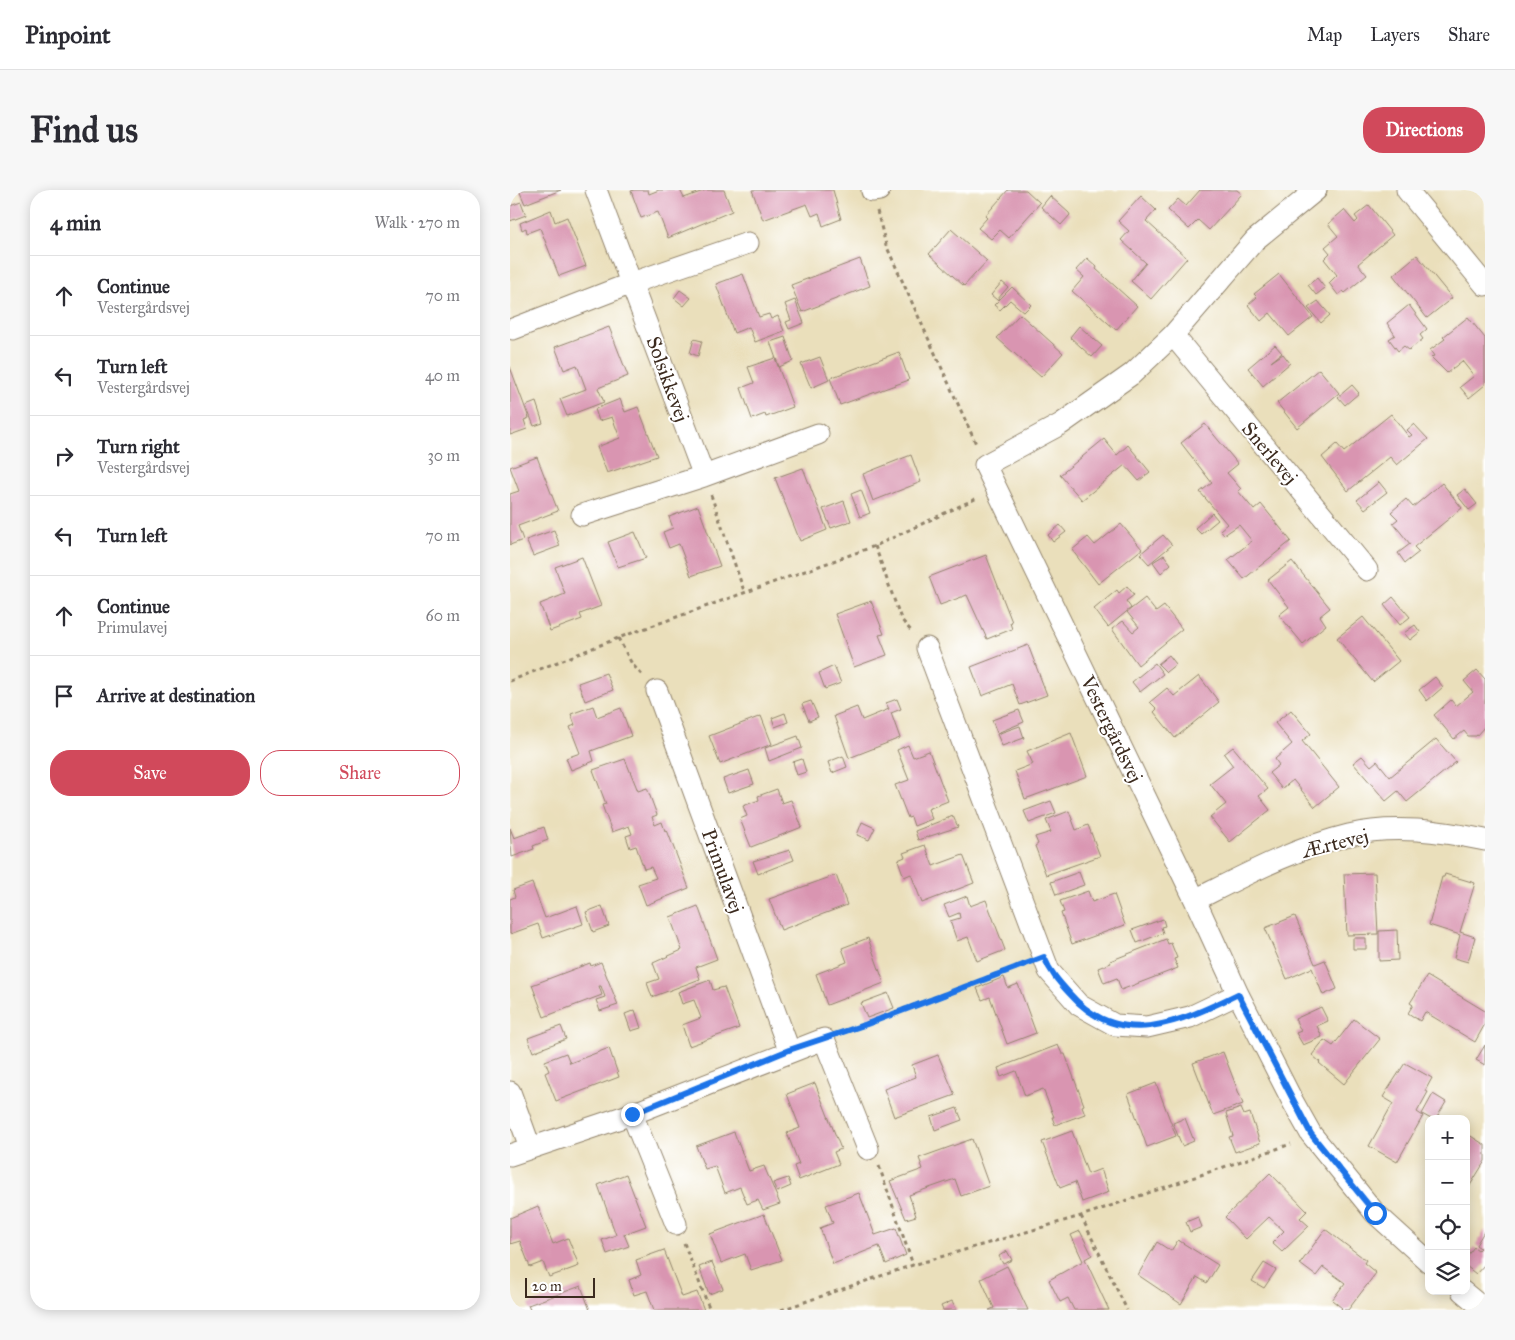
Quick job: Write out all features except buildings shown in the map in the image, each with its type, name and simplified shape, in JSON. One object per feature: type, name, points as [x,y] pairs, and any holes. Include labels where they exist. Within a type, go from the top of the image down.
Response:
[{"type":"street","name":"Solsikkevej","points":[[596,190],[704,476]]},
{"type":"street","points":[[985,465],[1069,419],[1132,374],[1173,335],[1255,240],[1316,190]]},
{"type":"street","points":[[1407,190],[1485,285]]},
{"type":"street","points":[[513,329],[632,283],[748,243]]},
{"type":"street","name":"Snerlevej","points":[[1173,335],[1367,570]]},
{"type":"street","points":[[582,515],[704,476],[818,434]]},
{"type":"street","name":"Vestergårdsvej","points":[[985,465],[1195,900],[1238,994],[1311,1134],[1375,1213],[1425,1258]]},
{"type":"street","points":[[927,648],[1049,971],[1079,1005],[1115,1026],[1147,1027],[1190,1017],[1238,994]]},
{"type":"street","name":"Primulavej","points":[[656,691],[789,1050]]},
{"type":"street","name":"Ærtevej","points":[[1195,900],[1291,854],[1351,834],[1400,830],[1446,832],[1485,840]]},
{"type":"street","points":[[510,1155],[632,1114],[789,1050],[824,1039],[868,1149]]},
{"type":"street","points":[[510,1092],[530,1147]]},
{"type":"street","points":[[632,1114],[676,1224]]},
{"type":"street","points":[[1467,1295],[1485,1310]]},
{"type":"path","points":[[875,191],[886,245],[985,465]]},
{"type":"path","points":[[704,476],[745,594]]},
{"type":"path","points":[[510,681],[618,638],[875,546],[996,490]]},
{"type":"path","points":[[875,546],[901,619],[927,648]]},
{"type":"path","points":[[618,638],[632,664],[656,691]]},
{"type":"path","points":[[824,1039],[1044,957]]},
{"type":"path","points":[[781,1310],[913,1265],[1081,1216],[1291,1144],[1311,1134]]},
{"type":"path","points":[[868,1149],[877,1161],[913,1265]]},
{"type":"path","points":[[1081,1216],[1127,1310]]},
{"type":"path","points":[[676,1224],[710,1310]]},
{"type":"route","points":[[632,1114],[789,1050],[867,1024],[1044,957],[1049,971],[1079,1005],[1115,1026],[1147,1027],[1190,1017],[1238,994],[1311,1134],[1375,1213]]}]
